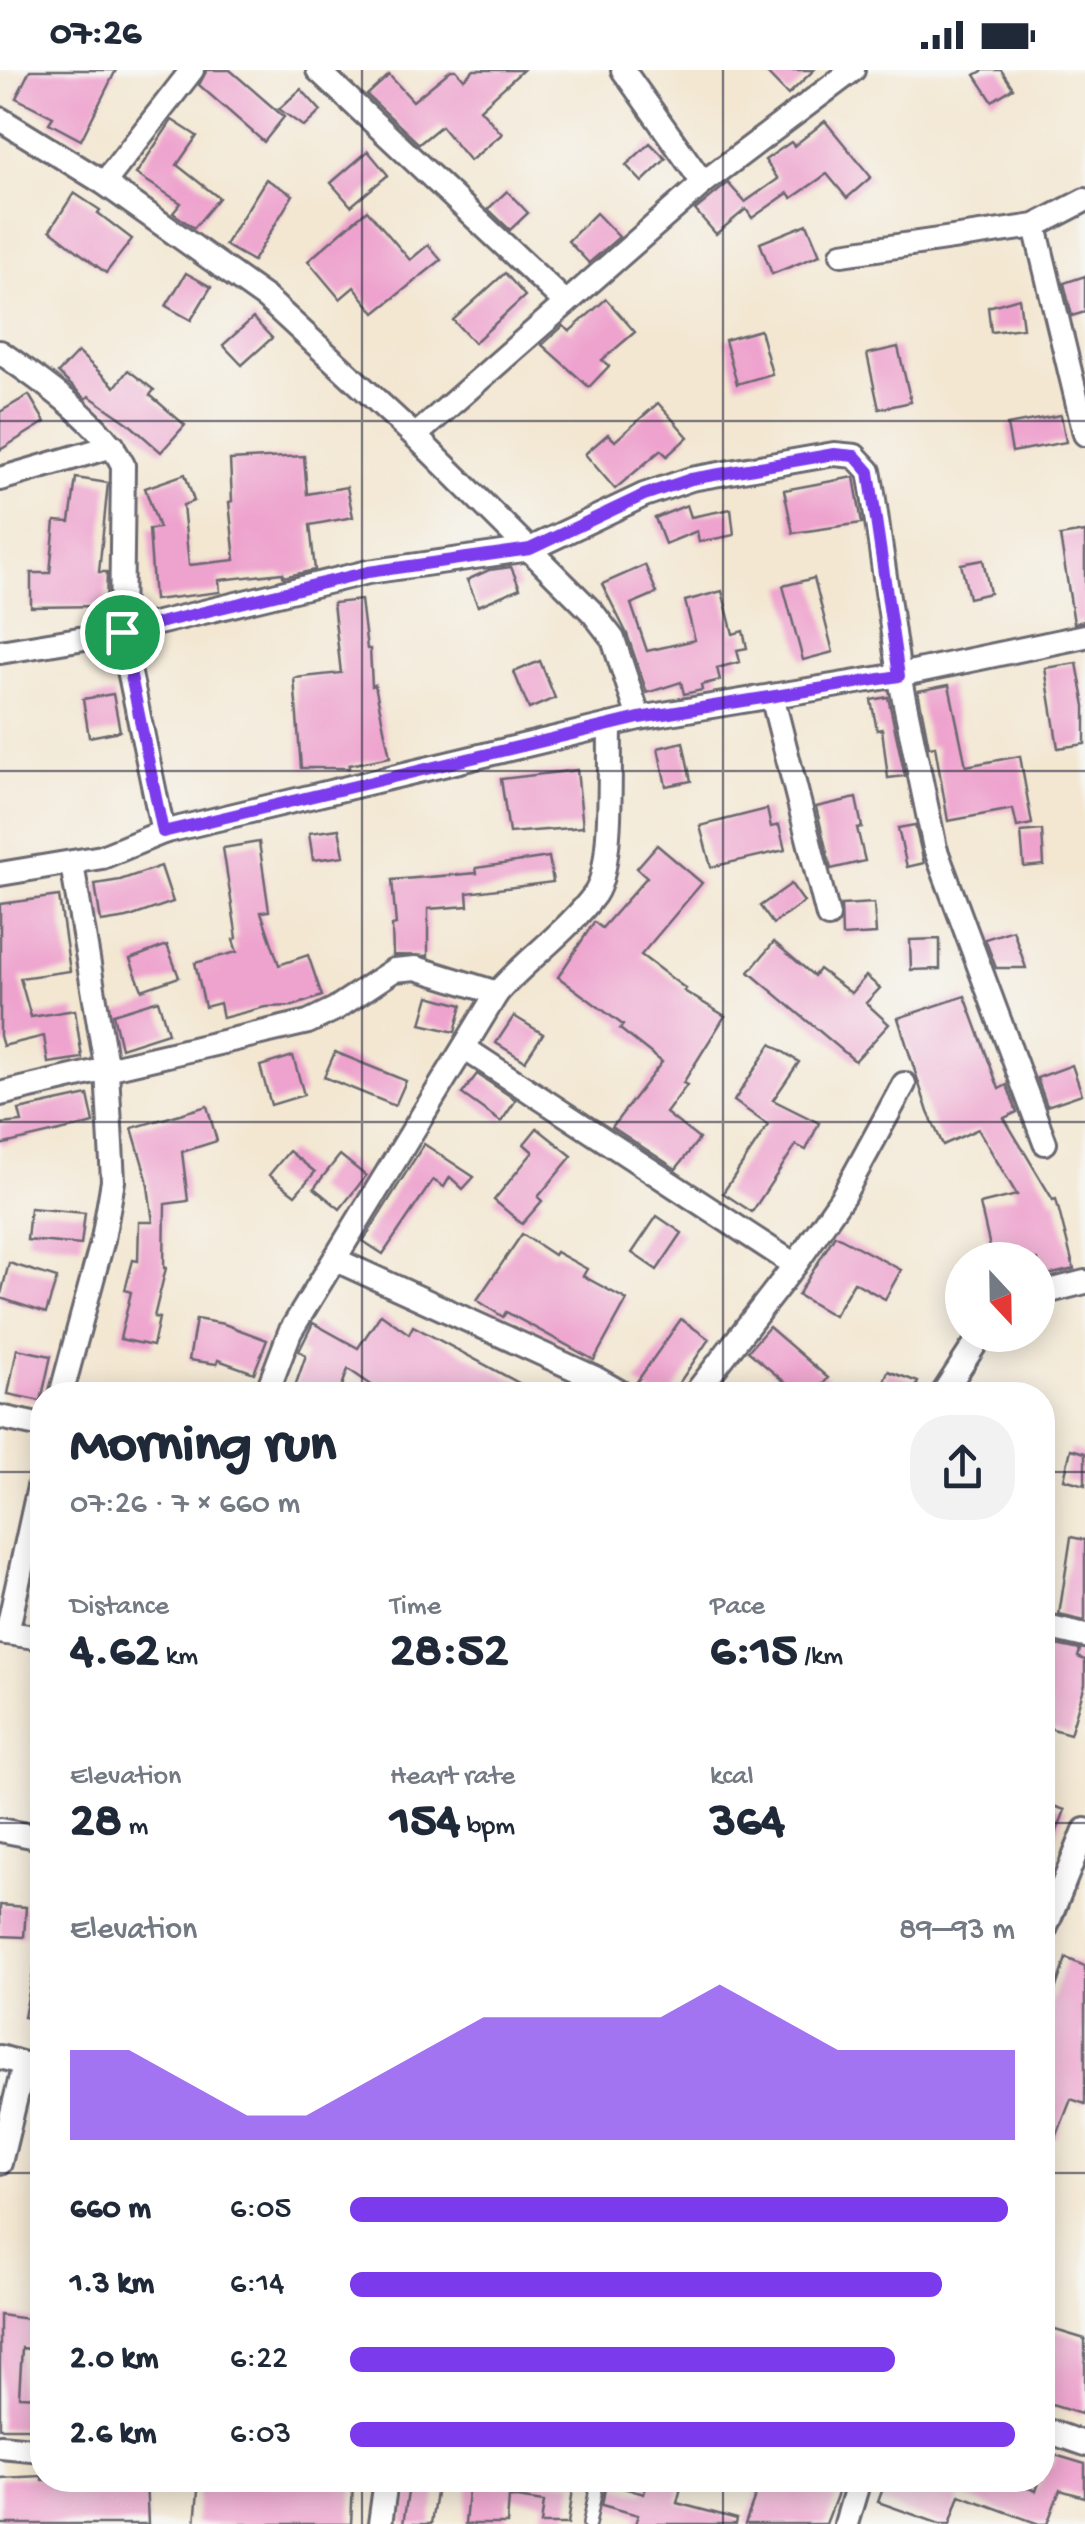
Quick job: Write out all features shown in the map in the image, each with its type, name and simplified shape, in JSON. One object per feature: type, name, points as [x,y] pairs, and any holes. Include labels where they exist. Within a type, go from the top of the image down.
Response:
[{"type":"street","points":[[104,184],[192,70]]},
{"type":"street","points":[[318,70],[566,303]]},
{"type":"street","points":[[623,70],[704,183]]},
{"type":"street","points":[[415,436],[704,183],[853,70]]},
{"type":"street","points":[[0,120],[104,184],[266,298],[415,436],[593,613],[613,639],[639,718]]},
{"type":"street","points":[[842,254],[1035,226],[1085,200]]},
{"type":"street","points":[[1035,226],[1085,432]]},
{"type":"street","points":[[0,352],[40,380],[113,446],[122,466],[122,632],[163,832]]},
{"type":"street","points":[[0,479],[113,446]]},
{"type":"street","points":[[0,652],[122,632],[368,572],[530,549],[644,495],[691,479],[834,454],[855,456],[869,472],[874,493],[899,676],[935,848],[1045,1144]]},
{"type":"street","points":[[0,874],[102,857],[163,832],[639,718],[899,676],[1085,636]]},
{"type":"street","points":[[772,696],[828,916]]},
{"type":"street","points":[[271,1382],[290,1332],[496,993],[598,891],[606,856],[610,725]]},
{"type":"street","points":[[65,1382],[104,1239],[113,1182],[107,1070],[72,864]]},
{"type":"street","points":[[0,1094],[308,1022],[394,970],[416,968],[496,993]]},
{"type":"street","points":[[464,1048],[795,1266]]},
{"type":"street","points":[[704,1382],[844,1196],[904,1084]]},
{"type":"street","points":[[336,1260],[601,1382]]},
{"type":"street","points":[[1055,1288],[1085,1282]]},
{"type":"street","points":[[950,1382],[970,1352]]},
{"type":"street","points":[[0,1417],[30,1423]]},
{"type":"street","points":[[30,1523],[4,1632],[30,1636]]},
{"type":"street","points":[[1055,1629],[1085,1636]]},
{"type":"street","points":[[0,1830],[30,1836]]},
{"type":"street","points":[[1055,1905],[1085,1830]]},
{"type":"street","points":[[0,2057],[30,2066]]},
{"type":"street","points":[[0,2163],[30,2076]]},
{"type":"street","points":[[1055,2434],[1085,2444]]},
{"type":"street","points":[[0,2446],[30,2449]]},
{"type":"street","points":[[380,2524],[384,2492]]},
{"type":"street","points":[[846,2524],[856,2492]]},
{"type":"lane","points":[[589,2524],[595,2492]]},
{"type":"building","points":[[30,70],[116,70],[81,140],[49,123],[53,117],[16,98]]},
{"type":"building","points":[[207,70],[230,70],[284,117],[264,142],[199,85]]},
{"type":"building","points":[[451,70],[464,79],[474,70],[523,70],[480,109],[502,134],[470,161],[441,126],[419,144],[367,95],[389,75],[413,101]]},
{"type":"building","points":[[764,70],[814,70],[788,95]]},
{"type":"building","points":[[984,70],[1001,70],[1013,88],[992,101],[975,75]]},
{"type":"building","points":[[301,89],[321,111],[304,127],[279,109]]},
{"type":"building","points":[[172,120],[197,136],[177,165],[219,198],[194,228],[173,213],[181,203],[136,174]]},
{"type":"building","points":[[825,121],[871,177],[847,198],[827,174],[792,198],[788,193],[752,218],[746,209],[716,234],[695,210],[728,183],[745,202],[778,179],[765,160],[791,142],[794,146]]},
{"type":"building","points":[[650,143],[666,159],[642,182],[626,165]]},
{"type":"building","points":[[368,151],[388,175],[351,206],[331,183]]},
{"type":"building","points":[[266,179],[293,195],[253,261],[225,245]]},
{"type":"building","points":[[507,191],[528,213],[510,230],[488,209]]},
{"type":"building","points":[[74,193],[132,239],[106,273],[50,230]]},
{"type":"building","points":[[367,210],[410,260],[428,245],[441,260],[375,313],[354,287],[340,299],[308,261]]},
{"type":"building","points":[[596,213],[619,237],[589,263],[568,241]]},
{"type":"building","points":[[807,224],[820,255],[772,274],[760,243]]},
{"type":"building","points":[[186,273],[211,287],[191,320],[166,306]]},
{"type":"building","points":[[505,273],[525,296],[474,343],[453,320]]},
{"type":"building","points":[[1085,276],[1085,312],[1072,316],[1064,283]]},
{"type":"building","points":[[1019,298],[1023,328],[991,332],[988,307]]},
{"type":"building","points":[[606,299],[635,332],[602,360],[609,366],[589,387],[542,345],[563,326],[570,331]]},
{"type":"building","points":[[253,318],[272,338],[242,365],[223,345]]},
{"type":"building","points":[[760,330],[772,374],[737,384],[725,340]]},
{"type":"building","points":[[898,347],[911,402],[879,409],[867,354]]},
{"type":"building","points":[[78,352],[115,387],[128,370],[154,390],[150,395],[185,425],[161,452],[128,423],[89,396],[86,399],[58,373]]},
{"type":"building","points":[[29,395],[45,422],[0,450],[0,412]]},
{"type":"building","points":[[658,403],[688,437],[667,456],[661,450],[615,489],[585,454],[608,434],[615,441]]},
{"type":"building","points":[[1061,415],[1066,442],[1012,452],[1007,425]]},
{"type":"building","points":[[304,456],[307,494],[347,487],[353,517],[310,525],[315,570],[283,577],[283,573],[219,580],[220,592],[154,600],[149,529],[159,528],[145,488],[185,474],[194,501],[183,505],[189,565],[235,560],[229,502],[230,460]]},
{"type":"building","points":[[854,477],[862,523],[793,533],[784,490]]},
{"type":"building","points":[[76,478],[108,483],[99,572],[107,572],[106,606],[31,607],[31,573],[50,573],[55,521],[70,522]]},
{"type":"building","points":[[687,505],[691,517],[731,509],[734,535],[699,542],[697,531],[665,544],[655,518]]},
{"type":"building","points":[[1085,532],[1085,621],[1074,623],[1060,536]]},
{"type":"building","points":[[983,560],[990,593],[969,598],[961,564]]},
{"type":"building","points":[[645,565],[657,593],[631,604],[647,651],[695,640],[685,601],[722,591],[733,634],[743,631],[747,648],[737,650],[740,662],[717,668],[720,680],[701,685],[702,690],[684,694],[681,682],[647,693],[627,634],[602,584]]},
{"type":"building","points":[[511,567],[520,588],[478,606],[467,580],[489,570]]},
{"type":"building","points":[[814,578],[833,652],[803,660],[783,586]]},
{"type":"building","points":[[361,600],[372,686],[375,685],[390,757],[349,768],[301,768],[294,678],[341,673],[333,603]]},
{"type":"building","points":[[540,661],[555,698],[529,709],[514,672]]},
{"type":"building","points":[[1077,663],[1085,706],[1085,744],[1058,748],[1045,668]]},
{"type":"building","points":[[949,685],[966,766],[1020,756],[1032,824],[1017,827],[1013,809],[948,821],[935,746],[929,747],[918,691]]},
{"type":"building","points":[[113,694],[120,731],[89,737],[83,699]]},
{"type":"building","points":[[888,697],[905,776],[888,778],[882,729],[877,730],[871,700]]},
{"type":"building","points":[[683,742],[691,781],[666,786],[658,748]]},
{"type":"building","points":[[577,770],[583,827],[509,833],[501,779]]},
{"type":"building","points":[[856,798],[862,827],[857,828],[865,861],[831,869],[816,807]]},
{"type":"building","points":[[767,809],[771,827],[779,825],[785,850],[711,867],[700,826]]},
{"type":"building","points":[[915,825],[924,863],[907,867],[898,828]]},
{"type":"building","points":[[339,829],[344,856],[313,860],[309,833]]},
{"type":"building","points":[[1042,830],[1044,865],[1024,867],[1021,832]]},
{"type":"building","points":[[259,842],[269,911],[261,912],[279,965],[308,955],[322,996],[293,1006],[265,1007],[223,1018],[220,1003],[205,1007],[195,963],[237,952],[223,848]]},
{"type":"building","points":[[657,845],[702,883],[641,955],[684,991],[725,1016],[683,1083],[687,1085],[666,1113],[699,1139],[676,1169],[612,1127],[662,1062],[620,1029],[623,1025],[558,977],[594,922],[602,928],[647,877],[637,868]]},
{"type":"building","points":[[549,857],[553,882],[467,893],[468,906],[428,909],[428,956],[393,955],[392,926],[396,925],[392,880],[477,873],[476,868]]},
{"type":"building","points":[[161,866],[173,902],[127,918],[101,922],[95,884]]},
{"type":"building","points":[[791,884],[804,902],[773,924],[760,906]]},
{"type":"building","points":[[59,896],[70,971],[20,978],[31,1017],[75,1010],[82,1058],[48,1063],[44,1036],[3,1046],[0,904]]},
{"type":"building","points":[[874,903],[876,934],[842,936],[841,905]]},
{"type":"building","points":[[1013,930],[1026,968],[996,968],[985,939]]},
{"type":"building","points":[[940,939],[940,969],[911,970],[910,940]]},
{"type":"building","points":[[774,942],[814,976],[819,969],[851,993],[866,976],[880,988],[866,1003],[889,1024],[855,1061],[749,972]]},
{"type":"building","points":[[167,945],[179,977],[142,990],[130,959]]},
{"type":"building","points":[[429,996],[462,1005],[455,1032],[421,1024]]},
{"type":"building","points":[[965,996],[999,1089],[1007,1085],[1017,1112],[1004,1118],[1053,1200],[1056,1199],[1074,1269],[1055,1273],[1055,1242],[989,1242],[980,1204],[1017,1195],[978,1129],[943,1145],[928,1112],[898,1018]]},
{"type":"building","points":[[158,1000],[168,1033],[121,1048],[113,1014]]},
{"type":"building","points":[[514,1016],[543,1034],[525,1061],[496,1043]]},
{"type":"building","points":[[771,1044],[799,1062],[773,1100],[819,1123],[806,1150],[796,1145],[752,1212],[723,1193],[768,1125],[734,1101]]},
{"type":"building","points":[[335,1052],[406,1081],[395,1106],[324,1077]]},
{"type":"building","points":[[293,1056],[304,1095],[271,1105],[260,1066]]},
{"type":"building","points":[[1072,1065],[1082,1094],[1047,1106],[1037,1078]]},
{"type":"building","points":[[477,1074],[516,1100],[501,1122],[462,1094]]},
{"type":"building","points":[[88,1095],[94,1123],[0,1145],[0,1124],[22,1122],[19,1110]]},
{"type":"building","points":[[207,1106],[217,1141],[182,1152],[188,1201],[165,1204],[166,1268],[154,1317],[159,1318],[153,1346],[120,1339],[131,1292],[125,1290],[133,1260],[138,1261],[139,1222],[153,1222],[147,1179],[132,1128]]},
{"type":"building","points":[[537,1128],[572,1156],[538,1197],[542,1201],[522,1224],[494,1200],[533,1152],[524,1144]]},
{"type":"building","points":[[424,1144],[474,1177],[463,1189],[450,1177],[444,1187],[433,1180],[383,1254],[363,1241]]},
{"type":"building","points":[[289,1151],[315,1172],[295,1195],[269,1175]]},
{"type":"building","points":[[340,1155],[366,1176],[340,1209],[314,1188]]},
{"type":"building","points":[[30,1208],[85,1213],[81,1245],[27,1240]]},
{"type":"building","points":[[657,1216],[682,1233],[657,1270],[632,1253]]},
{"type":"building","points":[[522,1234],[554,1255],[556,1252],[587,1269],[583,1276],[627,1300],[594,1360],[506,1312],[503,1317],[477,1300]]},
{"type":"building","points":[[835,1235],[901,1270],[885,1299],[854,1282],[834,1316],[798,1295]]},
{"type":"building","points":[[9,1263],[57,1278],[46,1313],[0,1298]]},
{"type":"building","points":[[381,1314],[409,1334],[413,1326],[517,1382],[367,1382],[348,1369],[344,1382],[297,1382],[306,1355],[299,1351],[313,1323],[358,1348]]},
{"type":"building","points":[[196,1319],[224,1324],[267,1340],[254,1373],[218,1360],[217,1364],[189,1360]]},
{"type":"building","points":[[681,1319],[709,1339],[680,1382],[637,1382]]},
{"type":"building","points":[[769,1327],[828,1378],[825,1382],[785,1382],[748,1351]]},
{"type":"building","points":[[17,1349],[51,1356],[45,1382],[30,1382],[30,1399],[8,1394]]},
{"type":"building","points":[[888,1371],[918,1382],[884,1382]]},
{"type":"building","points":[[1071,1449],[1085,1453],[1085,1485],[1064,1479]]},
{"type":"building","points":[[1071,1537],[1085,1540],[1085,1621],[1059,1615]]},
{"type":"building","points":[[1055,1645],[1080,1650],[1078,1657],[1085,1660],[1085,1684],[1070,1734],[1055,1730]]},
{"type":"building","points":[[1055,1807],[1065,1810],[1055,1837]]},
{"type":"building","points":[[0,1905],[26,1907],[24,1937],[0,1936]]},
{"type":"building","points":[[1066,1958],[1085,1966],[1085,2104],[1071,2099],[1056,2138],[1055,2138],[1055,1990]]},
{"type":"building","points":[[30,1988],[30,2018],[24,2017]]},
{"type":"building","points":[[0,2315],[30,2319],[30,2349],[22,2348],[19,2396],[30,2396],[30,2428],[0,2428]]},
{"type":"building","points":[[1055,2330],[1085,2339],[1085,2404],[1081,2414],[1055,2406]]},
{"type":"building","points":[[1055,2455],[1085,2464],[1085,2497],[1060,2490],[1047,2524],[960,2495],[950,2524],[878,2502],[882,2492],[1055,2492]]},
{"type":"building","points":[[30,2477],[30,2492],[147,2492],[148,2524],[0,2524],[0,2478]]},
{"type":"building","points":[[198,2492],[353,2492],[351,2524],[195,2524]]},
{"type":"building","points":[[408,2492],[436,2492],[431,2524],[403,2524]]},
{"type":"building","points":[[468,2492],[573,2492],[568,2524],[541,2524],[544,2502],[509,2497],[507,2524],[465,2524]]},
{"type":"building","points":[[604,2492],[680,2492],[677,2503],[737,2519],[736,2524],[635,2524],[638,2515],[602,2505]]},
{"type":"building","points":[[757,2492],[838,2492],[826,2524],[745,2524]]},
{"type":"route","points":[[834,454],[855,456],[869,472],[899,676],[639,718],[163,832],[122,632],[368,572],[530,549],[644,495],[691,479],[834,454]]}]
